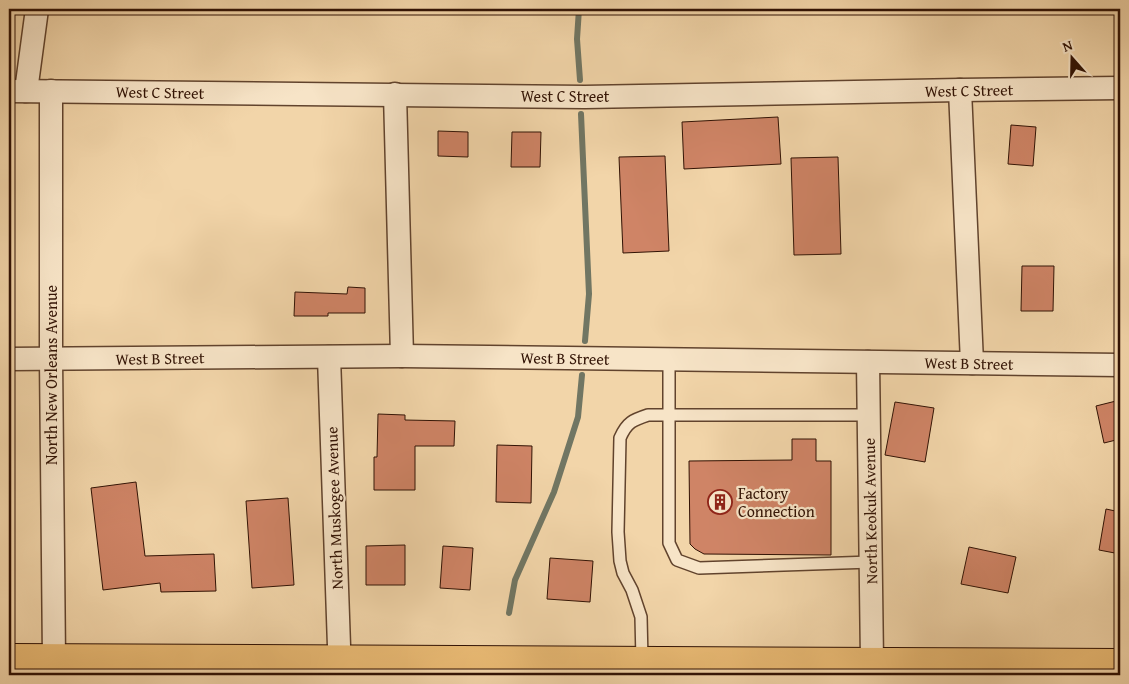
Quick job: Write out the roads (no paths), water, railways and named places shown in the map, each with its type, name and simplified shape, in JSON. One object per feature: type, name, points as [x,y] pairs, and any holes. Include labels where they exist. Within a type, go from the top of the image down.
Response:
[{"type":"main road","points":[[9,658],[340,668],[625,665],[773,668],[872,661],[1120,663]]},
{"type":"street","points":[[17,91],[37,9]]},
{"type":"street","name":"West C Street","points":[[17,91],[584,97],[1120,88]]},
{"type":"street","points":[[960,90],[972,363]]},
{"type":"street","name":"North New Orleans Avenue","points":[[51,91],[54,659]]},
{"type":"street","points":[[395,94],[402,356]]},
{"type":"street","name":"West B Street","points":[[9,359],[402,356],[1120,365]]},
{"type":"street","name":"North Muskogee Avenue","points":[[329,357],[340,668]]},
{"type":"street","name":"North Keokuk Avenue","points":[[868,362],[872,661]]},
{"type":"lane","points":[[669,360],[670,543],[677,560],[699,568],[870,562]]},
{"type":"lane","points":[[625,665],[641,617],[620,561],[618,532],[620,438],[625,426],[635,419],[648,415],[669,414],[869,415]]},
{"type":"waterway","points":[[579,9],[577,39],[580,80]]},
{"type":"waterway","points":[[581,114],[589,294],[585,341]]},
{"type":"waterway","points":[[509,613],[515,580],[554,492],[578,417],[582,375]]},
{"type":"place","name":"Factory Connection","points":[[720,502]]}]
